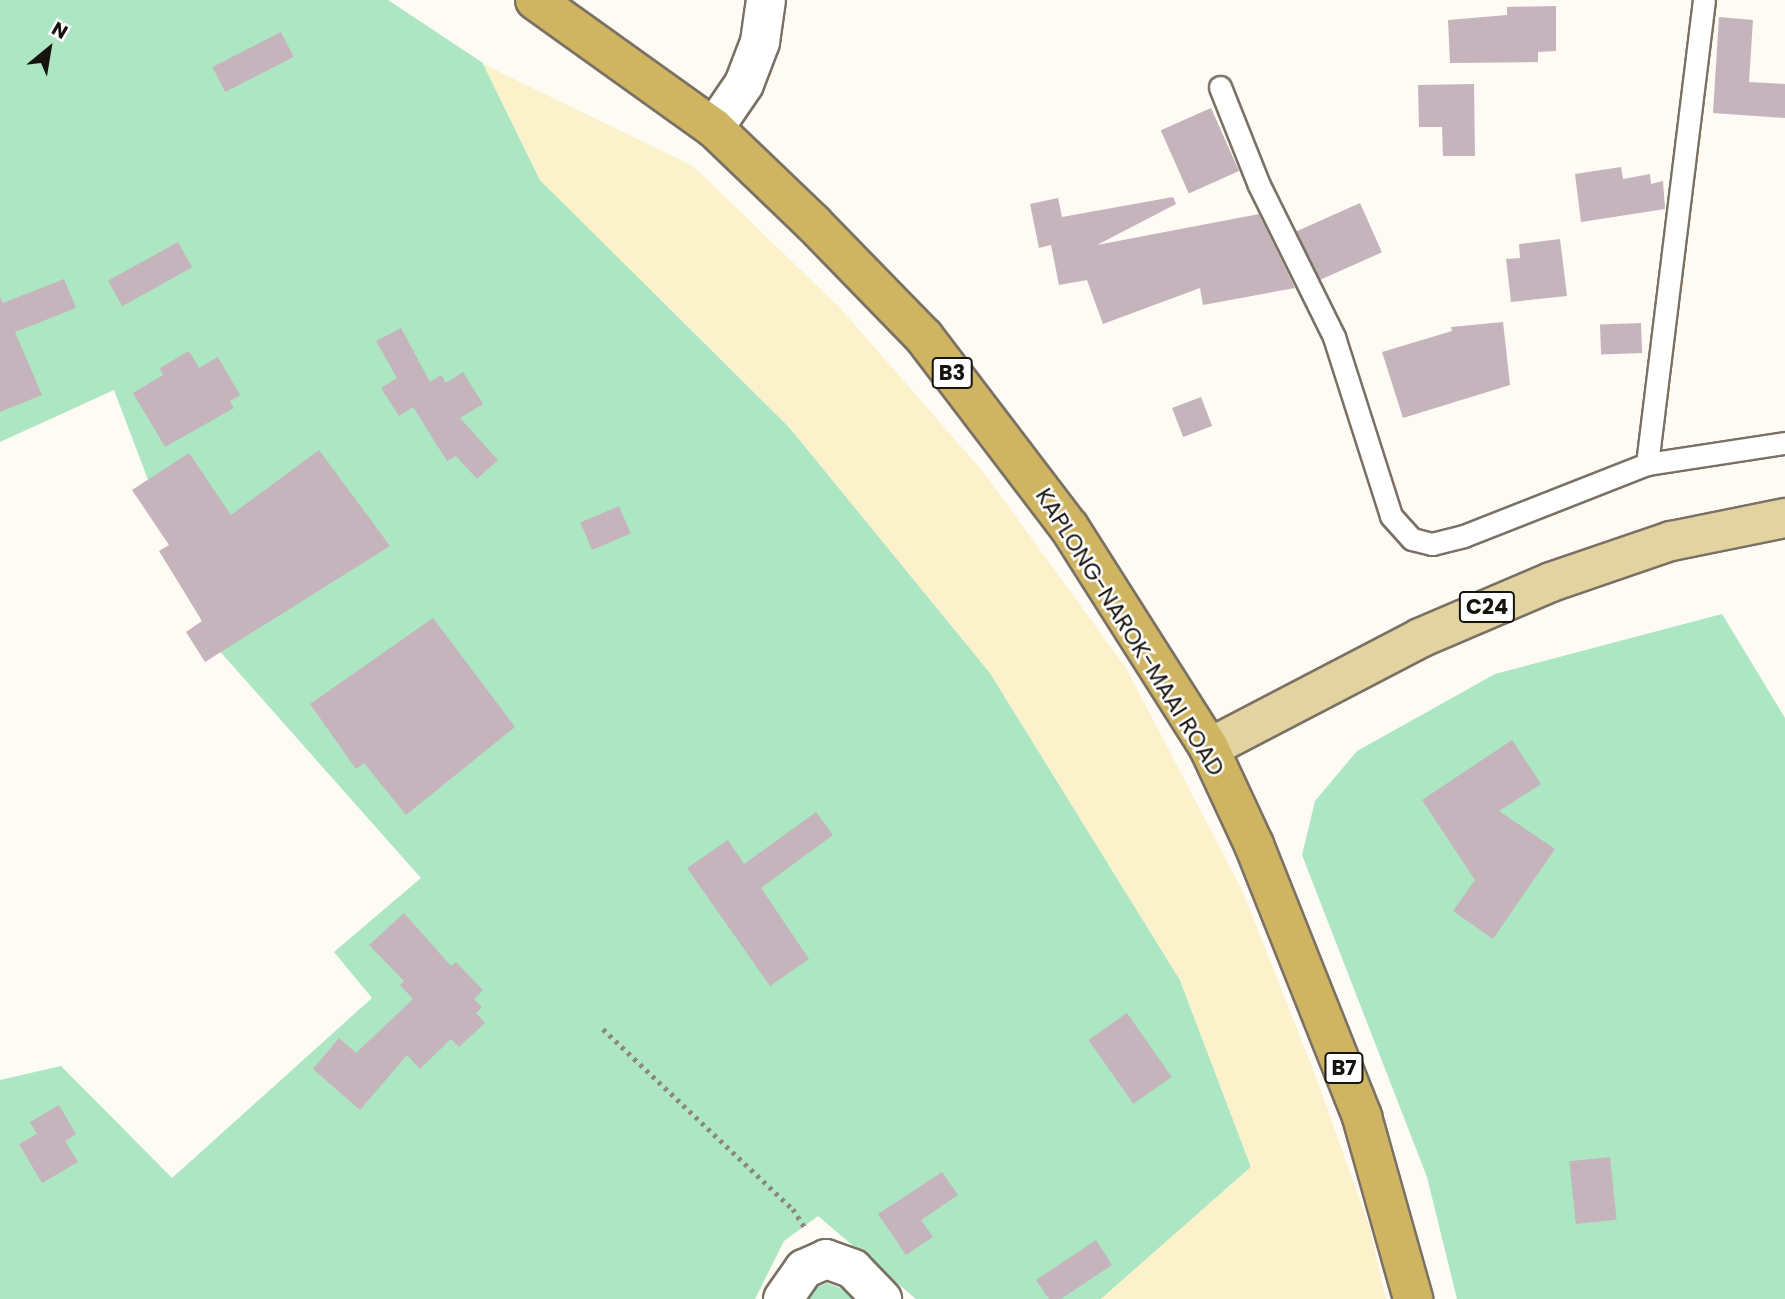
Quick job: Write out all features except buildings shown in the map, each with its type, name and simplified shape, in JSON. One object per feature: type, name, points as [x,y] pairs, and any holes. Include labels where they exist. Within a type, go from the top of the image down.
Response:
[{"type":"highway","name":"KAPLONG-NAROK-MAAI ROAD","points":[[535,0],[714,128],[813,223],[924,337],[1069,527],[1209,748],[1254,845]]},
{"type":"highway","name":"B7","points":[[1254,845],[1362,1117],[1413,1299]]},
{"type":"main road","name":"C24","points":[[1209,748],[1420,638],[1551,582],[1671,541],[1785,518]]},
{"type":"street","points":[[714,128],[744,84],[760,42],[766,0]]},
{"type":"street","points":[[783,1299],[804,1269],[826,1259],[853,1269],[882,1299]]},
{"type":"lane","points":[[1647,464],[1704,0]]},
{"type":"lane","points":[[1220,87],[1259,185],[1334,337],[1391,516],[1412,539],[1432,544],[1464,536],[1647,464],[1785,443]]},
{"type":"path","points":[[603,1029],[793,1209],[826,1259]]},
{"type":"green space","points":[[0,0],[388,0],[483,63],[540,180],[789,427],[990,673],[1180,980],[1251,1167],[1101,1299],[916,1299],[818,1216],[784,1241],[755,1299],[0,1299],[0,1080],[61,1066],[172,1178],[372,998],[334,952],[421,878],[208,638],[114,390],[0,442]]},
{"type":"green space","points":[[1722,614],[1785,718],[1785,1299],[1457,1299],[1427,1177],[1302,855],[1315,801],[1357,751],[1495,674]]},
{"type":"green space","points":[[827,1283],[853,1293],[858,1299],[803,1299],[808,1291]]},
{"type":"sand","points":[[483,64],[693,166],[841,309],[984,473],[1126,668],[1242,890],[1314,1072],[1369,1225],[1386,1299],[1101,1299],[1251,1167],[1180,980],[990,673],[789,427],[540,180]]}]
